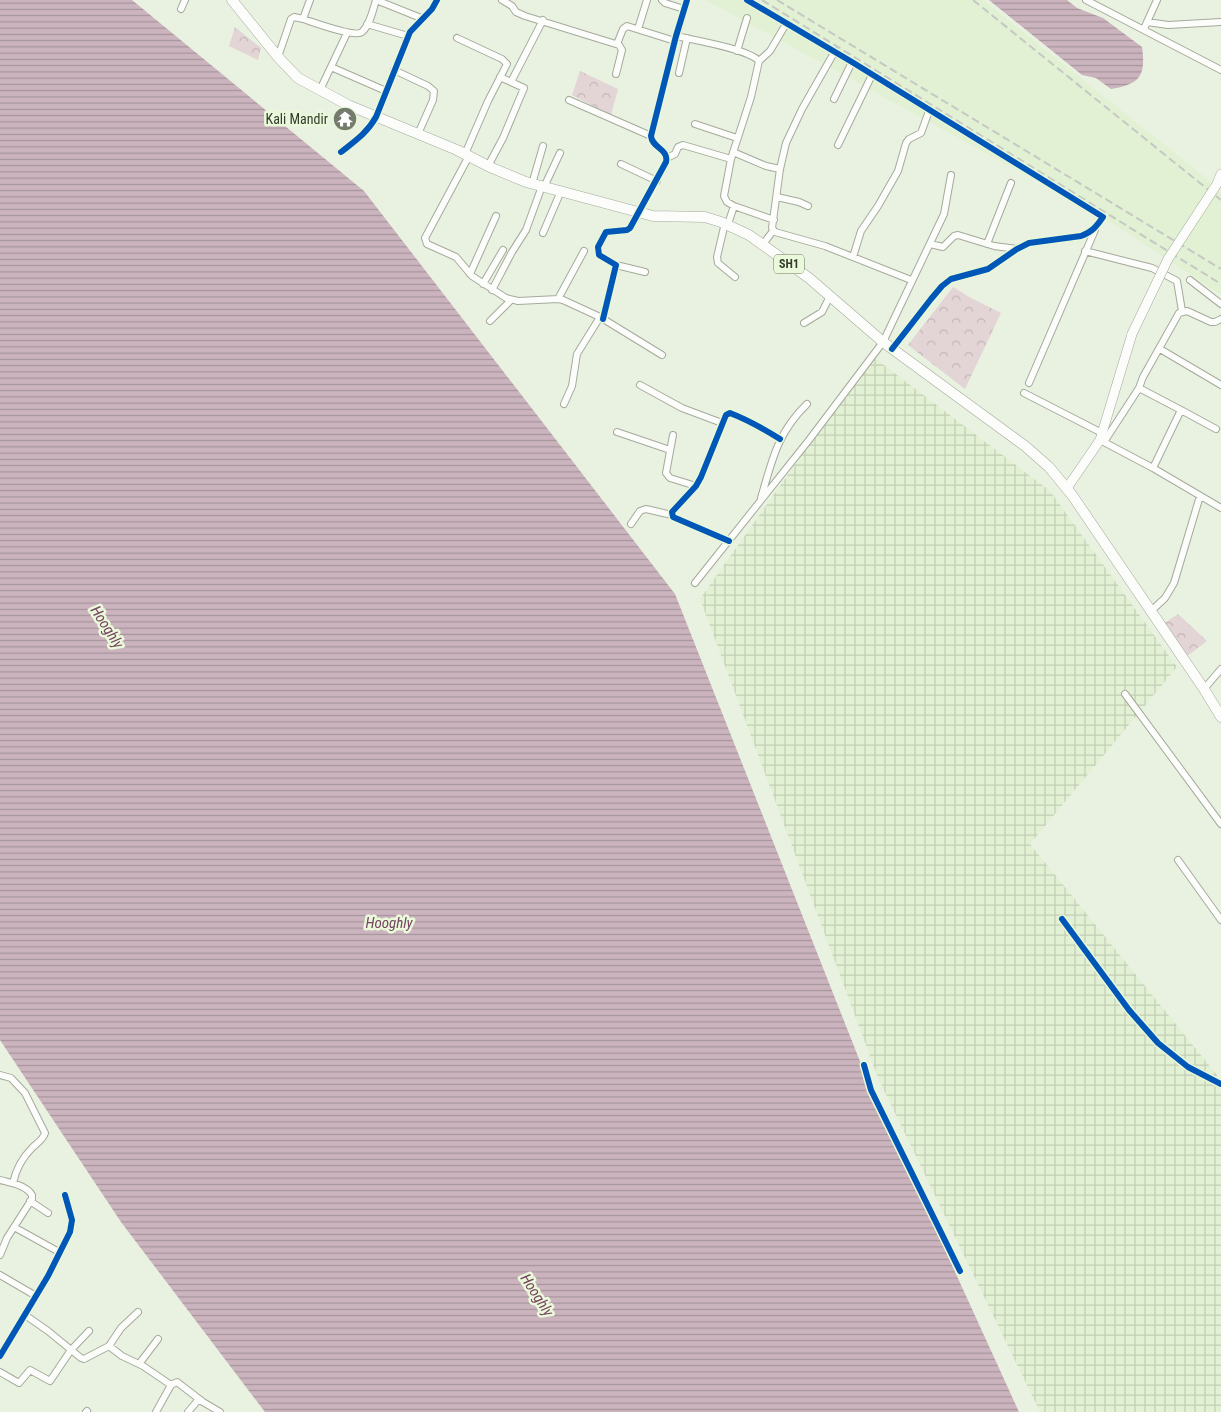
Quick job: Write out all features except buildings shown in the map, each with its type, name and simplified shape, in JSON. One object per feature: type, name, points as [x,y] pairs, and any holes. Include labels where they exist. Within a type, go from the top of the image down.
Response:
[{"type":"main road","name":"SH1","points":[[237,3],[278,57],[298,78],[376,117],[467,155],[506,175],[539,186],[664,217],[705,218],[740,230],[762,244],[830,296],[882,342],[1026,446],[1049,467],[1067,488],[1204,689],[1221,717]]},
{"type":"main road","points":[[1067,488],[1102,438],[1132,334],[1168,259],[1217,184],[1221,174]]},
{"type":"street","points":[[181,9],[185,0]]},
{"type":"street","points":[[303,19],[310,0]]},
{"type":"street","points":[[278,57],[291,19],[294,17],[347,33],[360,34],[367,24],[376,0],[422,18]]},
{"type":"street","points":[[341,152],[366,133],[376,117],[408,36],[413,27],[432,9],[437,0]]},
{"type":"street","points":[[502,0],[513,3],[516,12],[617,44],[622,50],[616,74]]},
{"type":"street","points":[[638,29],[648,0]]},
{"type":"street","points":[[662,0],[684,9]]},
{"type":"street","points":[[667,158],[665,153],[652,142],[651,136],[675,38],[687,0]]},
{"type":"street","points":[[747,0],[852,62],[1102,217],[1085,251],[1029,383]]},
{"type":"street","points":[[1086,0],[1221,70]]},
{"type":"street","points":[[1144,30],[1157,0]]},
{"type":"street","points":[[737,51],[747,18]]},
{"type":"street","points":[[512,82],[543,20]]},
{"type":"street","points":[[1147,22],[1168,24],[1221,22]]},
{"type":"street","points":[[367,24],[408,36]]},
{"type":"street","points":[[774,220],[734,206],[727,202],[724,196],[732,156],[751,97],[759,61],[770,51],[786,24]]},
{"type":"street","points":[[617,44],[625,26],[675,38],[687,38],[737,51],[754,56],[759,61]]},
{"type":"street","points":[[320,90],[347,33]]},
{"type":"street","points":[[457,38],[505,61],[506,66],[467,155],[425,238],[427,244],[456,257],[470,274],[492,290],[511,300],[558,299],[602,318],[662,356]]},
{"type":"street","points":[[679,73],[687,38]]},
{"type":"street","points":[[762,244],[773,231],[772,225],[780,169],[790,132],[835,52]]},
{"type":"street","points":[[834,99],[852,62]]},
{"type":"street","points":[[331,67],[386,91]]},
{"type":"street","points":[[394,70],[428,86],[434,91],[433,100],[418,134]]},
{"type":"street","points":[[838,145],[872,75]]},
{"type":"street","points":[[488,166],[499,147],[524,88],[500,77]]},
{"type":"street","points":[[568,100],[651,136]]},
{"type":"street","points":[[853,257],[861,230],[878,206],[898,171],[906,143],[909,139],[921,133],[929,111]]},
{"type":"street","points":[[695,124],[737,138]]},
{"type":"street","points":[[645,272],[616,265],[599,255],[598,247],[606,232],[628,230],[657,181],[667,158],[675,154],[678,147],[683,145],[780,169]]},
{"type":"street","points":[[492,290],[526,230],[539,186],[543,146]]},
{"type":"street","points":[[539,186],[560,153]]},
{"type":"street","points":[[621,164],[657,181]]},
{"type":"street","points":[[695,583],[809,440],[882,342],[946,208],[951,175]]},
{"type":"street","points":[[987,244],[1011,183]]},
{"type":"street","points":[[543,233],[561,191]]},
{"type":"street","points":[[777,197],[808,206]]},
{"type":"street","points":[[734,206],[726,224],[717,257],[718,263],[735,277]]},
{"type":"street","points":[[470,274],[496,216]]},
{"type":"street","points":[[892,349],[930,299],[946,282],[955,277],[988,268],[1017,249],[1039,241],[1081,236],[1095,230]]},
{"type":"street","points":[[773,231],[825,246],[911,280]]},
{"type":"street","points":[[930,244],[943,248],[955,235],[999,248],[1017,249]]},
{"type":"street","points":[[483,284],[503,250]]},
{"type":"street","points":[[558,299],[584,251]]},
{"type":"street","points":[[1085,251],[1152,268],[1177,281],[1182,311]]},
{"type":"street","points":[[564,404],[572,386],[578,354],[602,318],[614,280],[616,265]]},
{"type":"street","points":[[1190,280],[1221,304]]},
{"type":"street","points":[[804,322],[822,312],[830,296]]},
{"type":"street","points":[[490,321],[511,300]]},
{"type":"street","points":[[1102,438],[1139,388],[1179,313],[1187,311],[1211,322],[1221,319]]},
{"type":"street","points":[[1160,348],[1221,386]]},
{"type":"street","points":[[640,385],[682,408],[722,423]]},
{"type":"street","points":[[1139,388],[1216,429]]},
{"type":"street","points":[[1024,393],[1221,508]]},
{"type":"street","points":[[760,502],[780,439],[792,420],[807,404]]},
{"type":"street","points":[[1153,468],[1181,410]]},
{"type":"street","points":[[672,515],[673,510],[696,486],[706,466],[722,423],[730,413],[761,427],[780,439]]},
{"type":"street","points":[[617,432],[670,450]]},
{"type":"street","points":[[673,435],[666,469],[667,476],[696,486]]},
{"type":"street","points":[[1150,612],[1165,598],[1174,584],[1200,496]]},
{"type":"street","points":[[631,524],[640,511],[646,509],[672,515],[691,526],[730,541]]},
{"type":"street","points":[[1204,689],[1221,670]]},
{"type":"street","points":[[1125,694],[1221,824]]},
{"type":"street","points":[[1178,860],[1221,920]]},
{"type":"street","points":[[1062,919],[1129,1010],[1158,1043],[1188,1067],[1221,1084]]},
{"type":"street","points":[[864,1065],[871,1090],[960,1271]]},
{"type":"street","points":[[0,1075],[11,1078],[25,1093],[45,1133],[43,1138],[33,1147],[20,1164],[13,1183]]},
{"type":"street","points":[[0,1180],[13,1183],[31,1192],[32,1197],[0,1255]]},
{"type":"street","points":[[0,1356],[36,1296],[72,1226],[66,1195]]},
{"type":"street","points":[[30,1201],[48,1213]]},
{"type":"street","points":[[14,1227],[60,1252]]},
{"type":"street","points":[[0,1275],[36,1296]]},
{"type":"street","points":[[25,1315],[80,1358],[84,1359],[109,1346],[122,1328],[138,1312]]},
{"type":"street","points":[[0,1372],[19,1383],[30,1370],[50,1381],[71,1350],[89,1330]]},
{"type":"street","points":[[138,1364],[158,1339]]},
{"type":"street","points":[[109,1346],[122,1356],[171,1385]]},
{"type":"street","points":[[156,1412],[171,1385],[177,1382],[220,1412]]},
{"type":"street","points":[[188,1412],[199,1399]]},
{"type":"shaded area","points":[[706,0],[983,0],[1221,192],[1221,295],[1103,217]]},
{"type":"shaded area","points":[[872,356],[1050,491],[1177,667],[1030,844],[1221,1080],[1221,1412],[1040,1412],[879,1080],[700,599]]},
{"type":"green space","points":[[235,27],[261,48],[258,60],[229,46]]},
{"type":"green space","points":[[580,71],[618,89],[611,115],[572,95]]},
{"type":"green space","points":[[953,287],[1001,313],[965,389],[908,345]]},
{"type":"green space","points":[[1178,614],[1207,641],[1186,657],[1163,624]]},
{"type":"water","name":"Hooghly","points":[[0,0],[132,0],[364,191],[675,594],[867,1079],[1019,1412],[265,1412],[121,1222],[0,1040]]},
{"type":"water","points":[[989,0],[1067,0],[1077,8],[1103,18],[1142,47],[1142,72],[1135,81],[1111,89],[1096,78],[1082,75]]},
{"type":"railway","points":[[762,0],[1221,284]]},
{"type":"railway","points":[[777,0],[1221,269]]},
{"type":"railway","points":[[973,0],[1221,200]]},
{"type":"cycle path","points":[[341,152],[369,128],[376,117],[410,32],[432,9],[437,0]]},
{"type":"cycle path","points":[[603,319],[616,265],[599,255],[598,247],[606,232],[630,228],[666,162],[665,154],[654,143],[651,136],[687,0]]},
{"type":"cycle path","points":[[747,0],[852,62],[1103,217],[1094,229],[1081,236],[1029,243],[988,269],[951,279],[931,299],[892,349]]},
{"type":"cycle path","points":[[729,541],[673,517],[672,512],[696,486],[726,415],[730,413],[737,416],[780,439]]},
{"type":"cycle path","points":[[1062,919],[1129,1010],[1158,1043],[1188,1067],[1221,1084]]},
{"type":"cycle path","points":[[864,1065],[871,1090],[960,1271]]},
{"type":"cycle path","points":[[0,1356],[48,1276],[70,1232],[72,1220],[65,1195]]},
{"type":"place","name":"Kali Mandir","points":[[345,119]]}]
